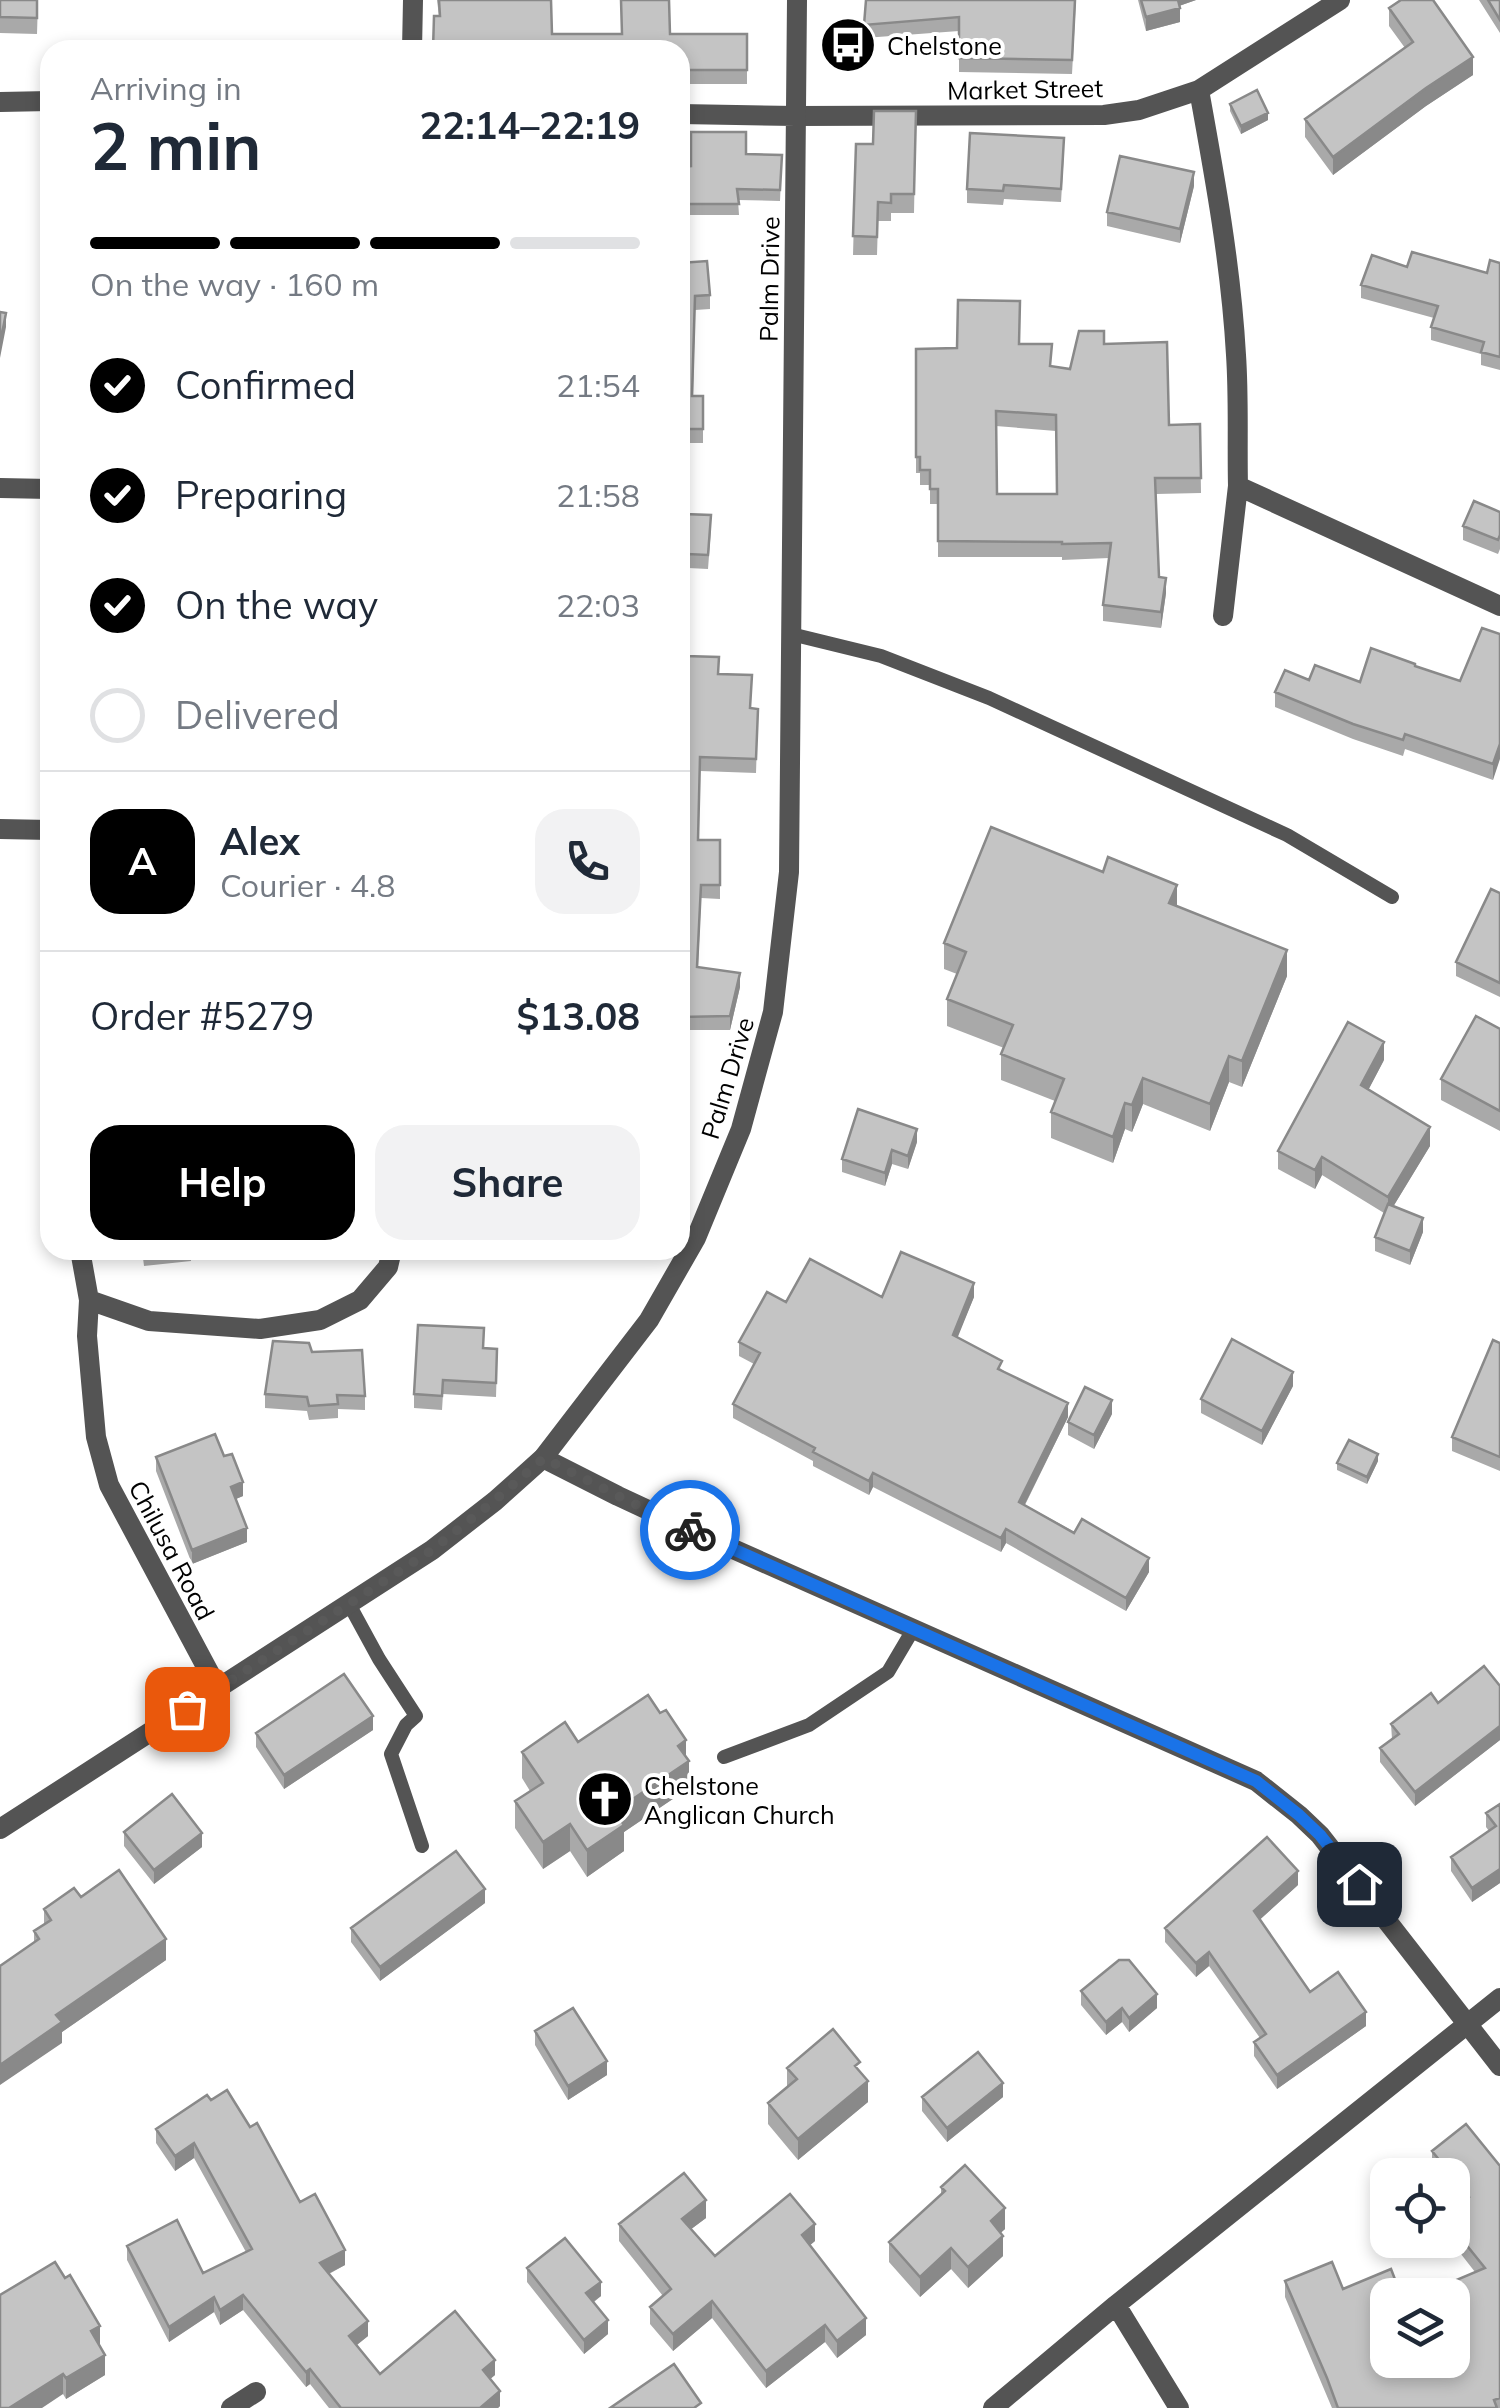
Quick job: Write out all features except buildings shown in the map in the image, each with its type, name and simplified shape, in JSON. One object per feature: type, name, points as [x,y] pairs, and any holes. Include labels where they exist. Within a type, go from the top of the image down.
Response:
[{"type":"street","points":[[412,40],[413,0]]},
{"type":"street","name":"Palm Drive","points":[[690,1248],[741,1129],[772,1012],[790,872],[796,0]]},
{"type":"street","name":"Market Street","points":[[690,114],[1104,115],[1139,110],[1199,90],[1340,0]]},
{"type":"street","points":[[1199,90],[1221,208],[1236,358],[1238,486],[1224,616]]},
{"type":"street","points":[[0,102],[40,101]]},
{"type":"street","points":[[1238,486],[1500,606]]},
{"type":"street","points":[[0,488],[40,489]]},
{"type":"street","points":[[0,828],[40,830]]},
{"type":"street","name":"Chilusa Road","points":[[82,1260],[89,1300],[86,1336],[96,1437],[109,1485],[218,1690]]},
{"type":"street","points":[[89,1300],[148,1321],[260,1329],[320,1320],[360,1300],[388,1268],[390,1260]]},
{"type":"street","name":"Palm Drive","points":[[0,1829],[432,1550],[494,1501],[544,1458],[649,1320],[683,1260]]},
{"type":"street","points":[[544,1458],[706,1537],[1256,1781],[1320,1835],[1500,2066]]},
{"type":"street","points":[[993,2408],[1500,1998]]},
{"type":"street","points":[[1116,2305],[1179,2408]]},
{"type":"street","points":[[232,2408],[256,2392]]},
{"type":"lane","points":[[791,634],[881,656],[989,698],[1287,835],[1392,897]]},
{"type":"lane","points":[[349,1604],[416,1716],[406,1725],[391,1754],[422,1846]]},
{"type":"lane","points":[[724,1757],[810,1725],[888,1672],[914,1628]]},
{"type":"way so far","points":[[187,1709],[432,1550],[544,1458],[690,1530]]},
{"type":"place","name":"Chelstone","points":[[848,45]]},
{"type":"place","name":"Chelstone Anglican Church","points":[[605,1799]]},
{"type":"route","points":[[690,1530],[1256,1781],[1320,1835],[1359,1884]]}]
